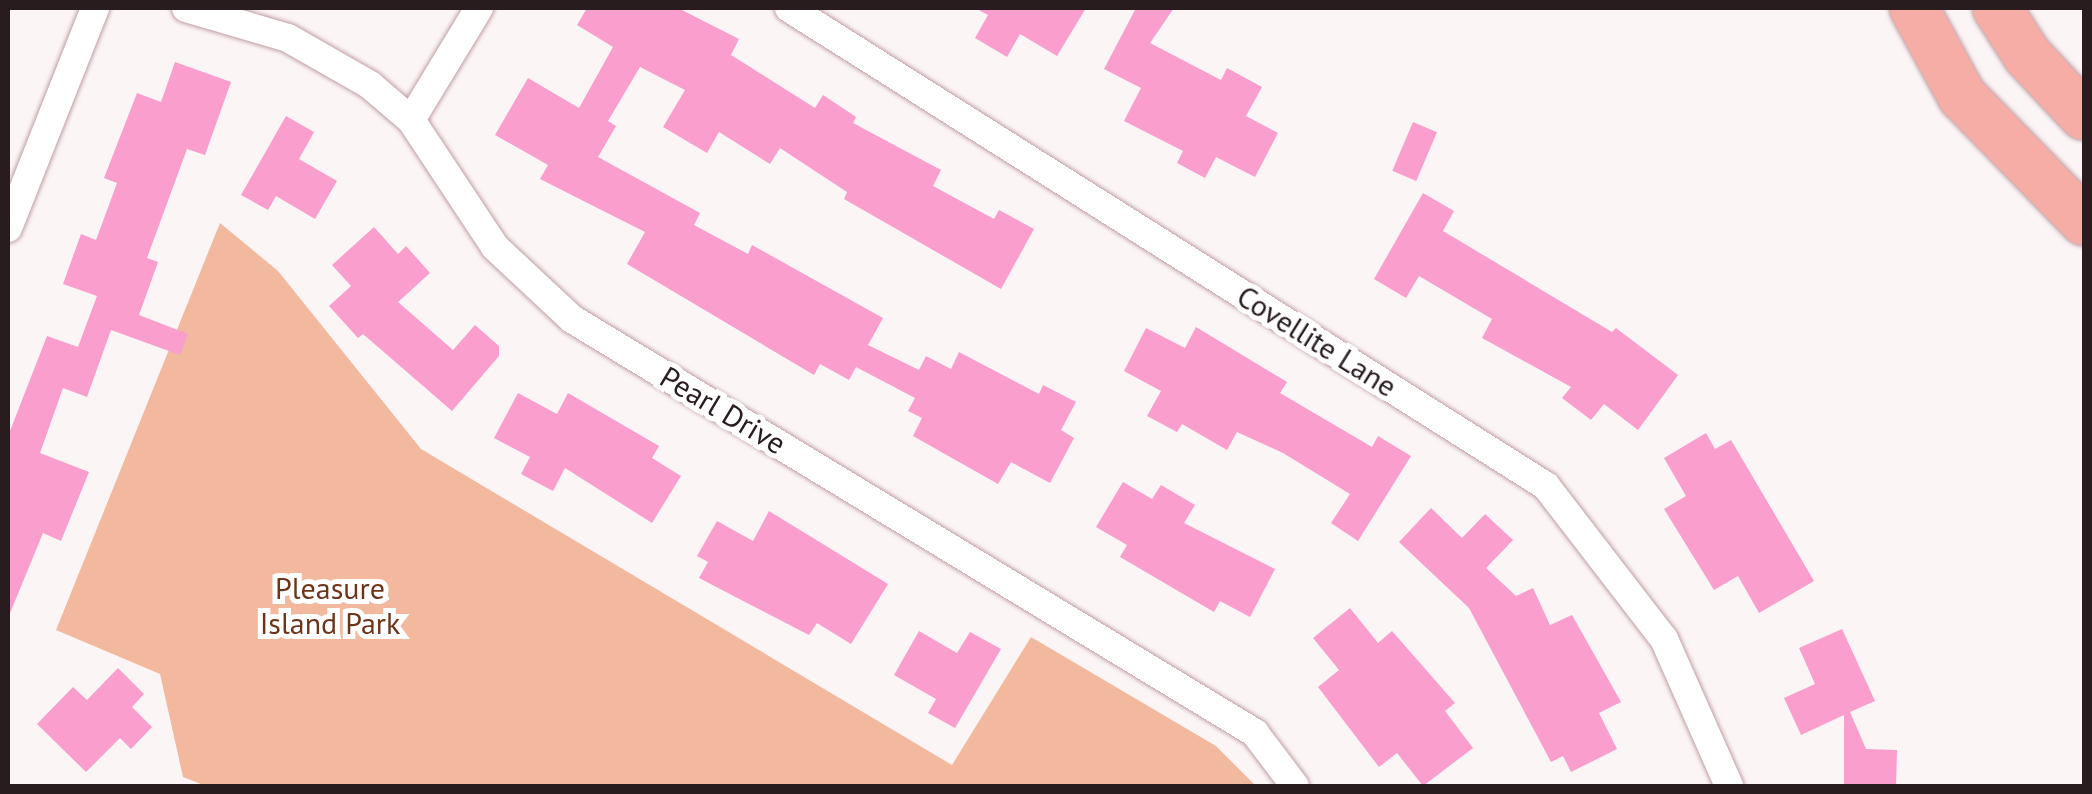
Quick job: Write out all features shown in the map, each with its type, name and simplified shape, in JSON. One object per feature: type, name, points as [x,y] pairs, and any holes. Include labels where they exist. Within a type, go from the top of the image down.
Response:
[{"type":"highway","points":[[1914,8],[1962,96],[2084,221]]},
{"type":"highway","points":[[1997,8],[2028,55],[2084,116]]},
{"type":"street","points":[[8,228],[95,8]]},
{"type":"street","name":"Pearl Drive","points":[[186,8],[288,38],[370,85],[411,120],[495,247],[572,319],[1255,733],[1295,786]]},
{"type":"street","points":[[411,120],[480,8]]},
{"type":"street","name":"Covellite Lane","points":[[788,8],[1546,486],[1664,639],[1729,786]]},
{"type":"green space","name":"Pleasure Island Park","points":[[220,223],[278,271],[421,449],[952,765],[1031,637],[1216,746],[1256,786],[206,786],[183,777],[160,674],[56,630]]},
{"type":"building","points":[[587,8],[678,8],[739,39],[731,55],[815,108],[823,95],[856,117],[853,123],[941,170],[933,186],[994,219],[999,210],[1034,229],[1001,289],[844,199],[847,192],[780,148],[770,164],[719,132],[707,153],[663,127],[685,90],[640,67],[608,121],[616,126],[598,157],[700,213],[694,225],[748,254],[752,245],[883,318],[868,345],[919,370],[926,356],[951,369],[959,352],[1039,394],[1043,385],[1076,402],[1061,430],[1074,438],[1050,483],[1011,462],[998,484],[913,436],[922,418],[908,411],[915,398],[856,367],[849,380],[820,364],[814,375],[627,264],[645,232],[540,179],[548,165],[495,135],[528,78],[579,108],[613,47],[577,25]]},
{"type":"building","points":[[975,8],[1086,8],[1057,56],[1020,34],[1007,57],[975,38],[988,15]]},
{"type":"building","points":[[1136,8],[1174,8],[1150,43],[1221,80],[1227,68],[1262,87],[1246,116],[1278,133],[1255,177],[1216,157],[1205,178],[1177,163],[1183,151],[1124,121],[1141,88],[1104,69]]},
{"type":"building","points":[[175,62],[231,82],[205,155],[187,149],[147,258],[158,262],[139,315],[188,334],[180,355],[111,330],[87,397],[63,388],[40,453],[89,472],[61,541],[43,533],[8,618],[8,436],[47,336],[78,347],[97,296],[63,284],[81,234],[96,240],[117,183],[104,178],[137,93],[161,102]]},
{"type":"building","points":[[286,116],[314,132],[299,159],[337,181],[315,219],[276,196],[268,210],[241,195]]},
{"type":"building","points":[[1413,122],[1437,132],[1416,181],[1392,171]]},
{"type":"building","points":[[1423,193],[1454,211],[1443,231],[1612,332],[1616,328],[1678,375],[1638,430],[1604,404],[1591,420],[1562,398],[1571,387],[1482,338],[1492,319],[1419,276],[1406,298],[1374,279]]},
{"type":"building","points":[[374,227],[398,254],[406,246],[430,273],[398,302],[453,350],[475,325],[499,346],[499,356],[452,411],[363,334],[358,338],[329,306],[351,286],[332,265]]},
{"type":"building","points":[[1196,327],[1287,382],[1280,393],[1372,447],[1378,436],[1411,456],[1358,541],[1331,523],[1350,494],[1283,453],[1237,432],[1227,450],[1182,424],[1177,432],[1147,416],[1161,391],[1124,371],[1146,328],[1185,348]]},
{"type":"building","points":[[518,393],[557,414],[568,393],[659,446],[652,458],[681,476],[652,523],[565,468],[553,491],[521,474],[530,457],[494,438]]},
{"type":"building","points":[[1706,433],[1715,449],[1731,440],[1814,581],[1759,613],[1738,576],[1714,590],[1664,509],[1686,496],[1664,458]]},
{"type":"building","points":[[1123,482],[1152,499],[1161,485],[1195,505],[1184,523],[1275,569],[1250,617],[1220,601],[1214,612],[1120,557],[1127,545],[1096,527]]},
{"type":"building","points":[[1431,508],[1462,538],[1485,514],[1513,540],[1486,568],[1516,596],[1533,588],[1550,625],[1572,615],[1621,702],[1599,713],[1617,749],[1571,772],[1563,756],[1551,762],[1469,608],[1399,542]]},
{"type":"building","points":[[769,511],[888,584],[851,644],[817,623],[809,635],[699,578],[708,562],[697,556],[717,521],[753,541]]},
{"type":"building","points":[[1350,608],[1378,643],[1392,631],[1455,703],[1445,711],[1473,748],[1423,786],[1397,753],[1379,767],[1318,687],[1339,670],[1313,638]]},
{"type":"building","points":[[1842,629],[1875,701],[1850,712],[1866,749],[1897,750],[1896,786],[1844,786],[1844,715],[1801,735],[1784,698],[1815,684],[1799,648]]},
{"type":"building","points":[[919,631],[957,653],[970,632],[1001,649],[955,728],[928,713],[936,699],[894,675]]},
{"type":"building","points":[[118,668],[144,694],[132,707],[152,727],[131,749],[120,738],[86,772],[37,724],[73,687],[87,700]]}]
